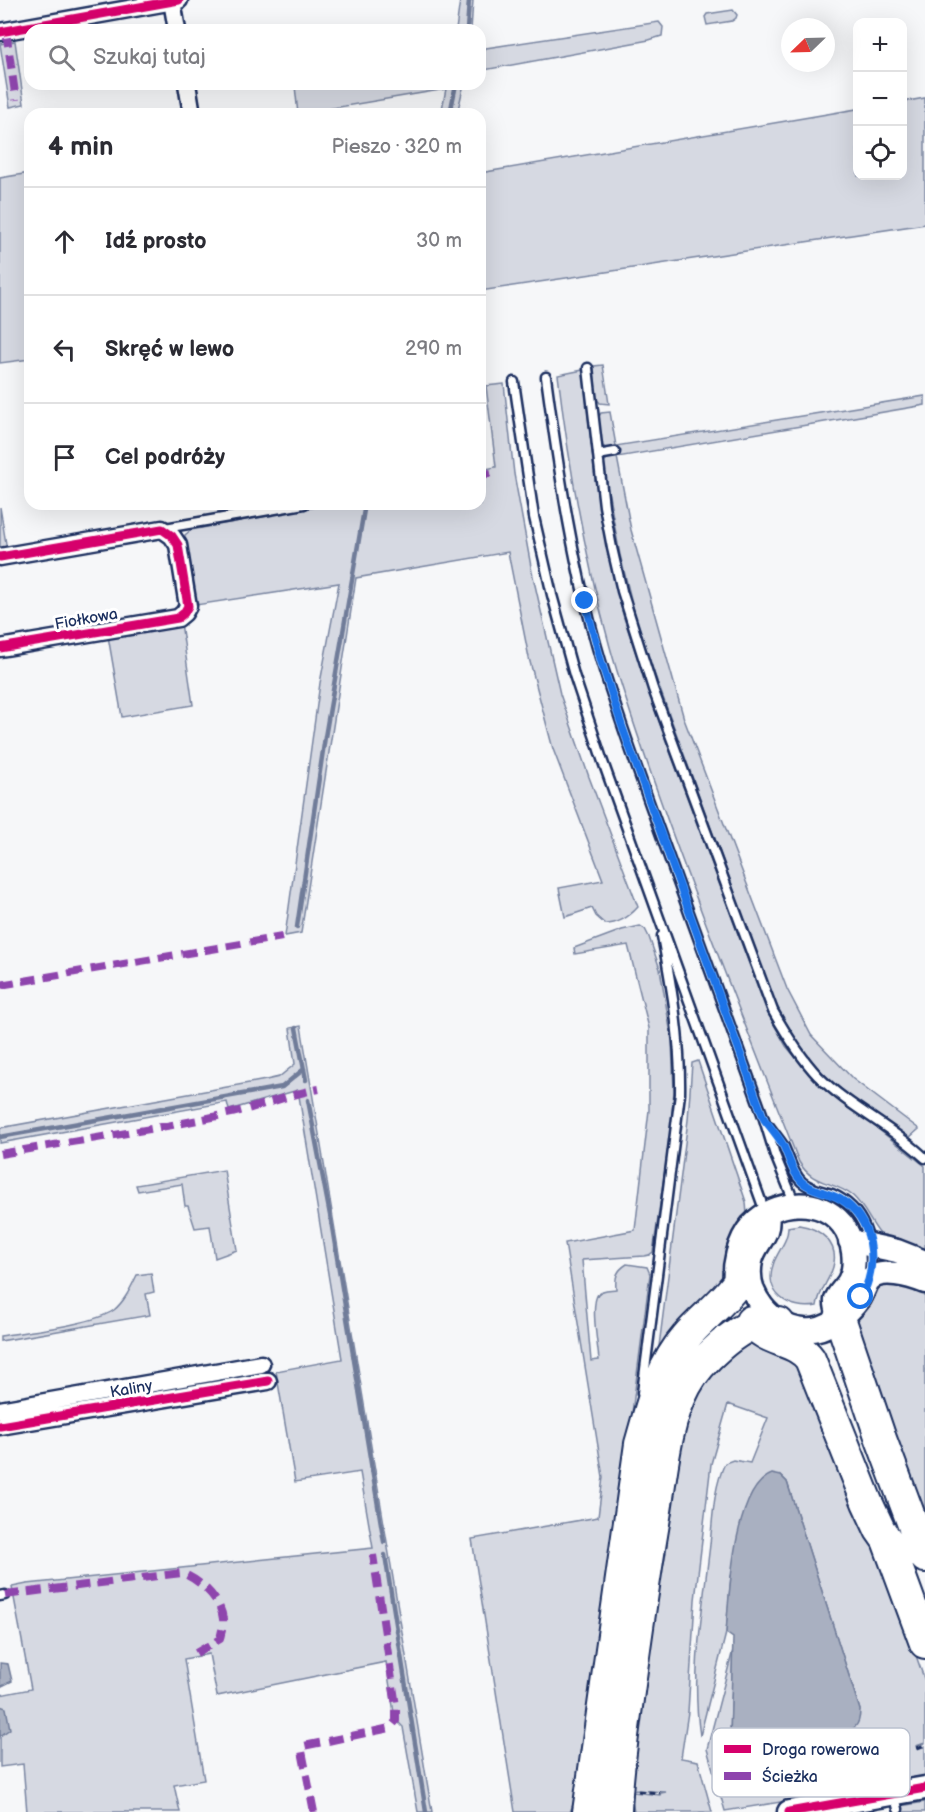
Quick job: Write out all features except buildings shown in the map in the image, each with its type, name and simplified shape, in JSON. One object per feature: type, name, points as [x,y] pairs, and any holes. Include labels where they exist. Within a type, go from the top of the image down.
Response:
[{"type":"highway","points":[[588,1812],[640,1444],[656,1389],[671,1357],[735,1286]]},
{"type":"highway","points":[[735,1286],[740,1301],[766,1324],[771,1337],[800,1349],[810,1359],[867,1502],[887,1540],[925,1643]]},
{"type":"highway","points":[[840,1318],[881,1439],[925,1557]]},
{"type":"highway","points":[[625,1802],[621,1753],[643,1589],[672,1421],[687,1384],[714,1350],[731,1337],[766,1324]]},
{"type":"highway","points":[[810,1331],[881,1508],[886,1524],[887,1540]]},
{"type":"main road","points":[[735,1286],[735,1265],[742,1241],[752,1226],[780,1208],[795,1204],[812,1206],[831,1214],[860,1243],[897,1251],[925,1262]]},
{"type":"main road","points":[[767,1215],[768,1228],[755,1251],[751,1278],[761,1305],[769,1315],[766,1324],[810,1331],[826,1326],[855,1305],[868,1281],[883,1274],[912,1276],[925,1282]]},
{"type":"main road","points":[[840,1318],[836,1300],[851,1279],[854,1256],[860,1243]]},
{"type":"main road","points":[[910,1795],[925,1788]]},
{"type":"main road","points":[[789,1812],[896,1801],[905,1797]]},
{"type":"street","points":[[45,24],[176,1],[177,24]]},
{"type":"street","points":[[0,32],[24,28]]},
{"type":"street","points":[[188,90],[191,108]]},
{"type":"street","points":[[0,557],[162,529]]},
{"type":"street","name":"Fiołkowa","points":[[0,648],[178,618],[188,606],[178,545],[162,529]]},
{"type":"street","name":"Kaliny","points":[[0,1410],[261,1364]]},
{"type":"street","name":"Kaliny","points":[[0,1426],[268,1381]]},
{"type":"lane","points":[[588,368],[604,506],[612,548],[636,637],[657,700],[773,1011],[793,1044],[819,1076],[841,1095],[912,1145],[925,1158]]},
{"type":"lane","points":[[546,376],[572,547],[601,661],[633,758],[775,1155],[795,1204]]},
{"type":"lane","points":[[514,382],[534,517],[552,595],[588,719],[767,1215]]},
{"type":"lane","points":[[598,455],[615,452]]},
{"type":"lane","points":[[162,529],[270,510]]},
{"type":"lane","points":[[640,1444],[640,1406],[680,1094],[679,1033],[658,912]]},
{"type":"lane","points":[[764,1119],[782,1144],[797,1177],[806,1184],[840,1199],[855,1211],[865,1227],[860,1243],[872,1263],[868,1281]]},
{"type":"path","points":[[917,1748],[925,1745]]},
{"type":"path","points":[[625,1802],[660,1793]]},
{"type":"shaded area","points":[[460,0],[473,0],[471,24],[457,24]]},
{"type":"shaded area","points":[[733,10],[737,15],[732,21],[707,25],[705,17],[707,14]]},
{"type":"shaded area","points":[[659,22],[663,27],[662,36],[649,40],[486,70],[486,48]]},
{"type":"shaded area","points":[[15,41],[24,104],[10,107],[0,44]]},
{"type":"shaded area","points":[[295,90],[440,90],[334,108],[297,108]]},
{"type":"shaded area","points":[[446,90],[463,90],[458,108],[442,108]]},
{"type":"shaded area","points":[[925,98],[925,224],[486,290],[486,172],[853,110],[853,180],[907,180],[907,101]]},
{"type":"shaded area","points":[[24,174],[24,360],[0,363],[0,178]]},
{"type":"shaded area","points":[[603,365],[609,404],[600,403],[596,398],[594,366]]},
{"type":"shaded area","points":[[583,370],[595,479],[613,576],[624,618],[662,730],[767,1012],[786,1046],[812,1077],[925,1166],[925,1250],[880,1234],[853,1196],[817,1179],[805,1170],[799,1162],[733,995],[638,738],[610,647],[585,546],[567,444],[558,375]]},
{"type":"shaded area","points":[[504,384],[514,474],[532,572],[560,694],[638,907],[623,919],[610,924],[605,924],[596,916],[592,908],[565,917],[559,888],[603,880],[553,749],[529,658],[508,552],[356,578],[301,933],[285,936],[320,683],[339,583],[196,605],[185,535],[191,530],[299,510],[486,510],[486,469],[496,467],[486,386]]},
{"type":"shaded area","points":[[925,396],[925,405],[617,457],[631,530],[684,719],[787,989],[811,1035],[853,1079],[919,1129],[910,1137],[906,1137],[856,1101],[821,1071],[796,1039],[774,1000],[636,619],[620,555],[603,463],[617,456],[615,447],[602,446],[598,418],[601,413],[610,412],[616,446]]},
{"type":"shaded area","points":[[0,507],[7,550],[0,551]]},
{"type":"shaded area","points":[[181,623],[193,705],[122,717],[108,636]]},
{"type":"shaded area","points":[[640,926],[645,929],[649,937],[660,969],[672,1041],[674,1091],[653,1252],[644,1256],[582,1260],[591,1361],[599,1360],[595,1316],[598,1294],[604,1290],[616,1289],[617,1275],[620,1269],[627,1264],[647,1267],[650,1274],[612,1567],[574,1802],[570,1812],[515,1812],[472,1539],[598,1517],[603,1477],[565,1243],[635,1230],[649,1110],[649,1028],[628,945],[575,954],[574,948],[622,930]]},
{"type":"shaded area","points":[[301,1026],[432,1812],[418,1812],[403,1727],[395,1719],[386,1662],[217,1696],[209,1654],[184,1659],[204,1780],[174,1785],[180,1812],[27,1812],[23,1764],[0,1767],[0,1695],[31,1689],[12,1587],[373,1548],[360,1472],[295,1482],[276,1371],[342,1359],[298,1090],[229,1110],[227,1102],[0,1143],[0,1128],[279,1077],[295,1064],[290,1028]]},
{"type":"shaded area","points":[[698,1061],[746,1202],[747,1215],[724,1284],[658,1354],[688,1120],[692,1063]]},
{"type":"shaded area","points":[[224,1170],[237,1250],[215,1258],[210,1226],[195,1228],[188,1206],[185,1206],[182,1184],[138,1191],[136,1185]]},
{"type":"shaded area","points":[[799,1225],[820,1233],[831,1244],[833,1251],[833,1267],[817,1306],[797,1306],[788,1302],[780,1297],[772,1283],[771,1273],[774,1262],[785,1241],[788,1227]]},
{"type":"shaded area","points":[[151,1273],[154,1292],[146,1294],[150,1315],[0,1341],[0,1336],[76,1324],[104,1315],[114,1310],[121,1302],[137,1275]]},
{"type":"shaded area","points":[[892,1282],[925,1290],[925,1524],[857,1322],[862,1309],[875,1292]]},
{"type":"shaded area","points":[[752,1340],[797,1358],[888,1577],[925,1681],[925,1743],[916,1746],[917,1749],[925,1746],[925,1778],[910,1780],[910,1728],[841,1728],[860,1710],[787,1482],[781,1476],[731,1576],[726,1633],[700,1736],[697,1691],[698,1644],[718,1485],[725,1463],[733,1460],[750,1463],[768,1418],[728,1404],[711,1464],[695,1600],[688,1712],[681,1758],[698,1761],[712,1812],[634,1812],[631,1796],[633,1792],[660,1795],[666,1792],[633,1790],[632,1781],[649,1607],[665,1559],[680,1433],[689,1402],[718,1362]]},
{"type":"shaded area","points":[[733,1650],[730,1728],[713,1728]]},
{"type":"shaded area","points":[[712,1730],[712,1766],[707,1749]]},
{"type":"shaded area","points":[[721,1797],[799,1797],[799,1799],[725,1811]]},
{"type":"shaded area","points":[[925,1802],[925,1812],[902,1812],[900,1806]]},
{"type":"water","points":[[772,1474],[781,1476],[787,1482],[860,1710],[859,1719],[853,1728],[730,1728],[733,1638],[726,1633],[732,1571],[741,1521],[759,1483]]},
{"type":"water","points":[[0,1663],[8,1664],[12,1681],[0,1687]]},
{"type":"water","points":[[0,1706],[6,1708],[10,1729],[0,1736]]},
{"type":"waterway","points":[[467,24],[469,0]]},
{"type":"waterway","points":[[451,108],[455,90]]},
{"type":"waterway","points":[[297,927],[325,737],[364,510]]},
{"type":"waterway","points":[[296,1028],[306,1080]]},
{"type":"waterway","points":[[0,1137],[282,1087],[304,1069]]},
{"type":"waterway","points":[[308,1100],[330,1215],[384,1542]]},
{"type":"waterway","points":[[385,1555],[426,1812]]},
{"type":"marked path","points":[[6,31],[16,100]]},
{"type":"marked path","points":[[486,474],[491,473]]},
{"type":"marked path","points":[[0,985],[282,937]]},
{"type":"marked path","points":[[0,1154],[194,1121],[319,1089]]},
{"type":"marked path","points":[[314,1812],[302,1751],[304,1746],[390,1728],[396,1721],[396,1706],[373,1555]]},
{"type":"marked path","points":[[5,1595],[182,1573],[196,1580],[208,1591],[218,1604],[223,1619],[220,1639],[196,1653]]},
{"type":"cycle path","points":[[45,24],[179,0]]},
{"type":"cycle path","points":[[0,32],[24,28]]},
{"type":"cycle path","points":[[0,557],[162,529],[172,536],[178,545],[188,606],[178,618],[0,648]]},
{"type":"cycle path","points":[[0,1426],[268,1381]]},
{"type":"cycle path","points":[[910,1791],[925,1788]]},
{"type":"cycle path","points":[[789,1812],[874,1797]]},
{"type":"route","points":[[585,601],[622,726],[764,1119],[782,1144],[797,1177],[802,1182],[833,1195],[849,1205],[861,1218],[865,1227],[872,1263],[861,1297]]}]
